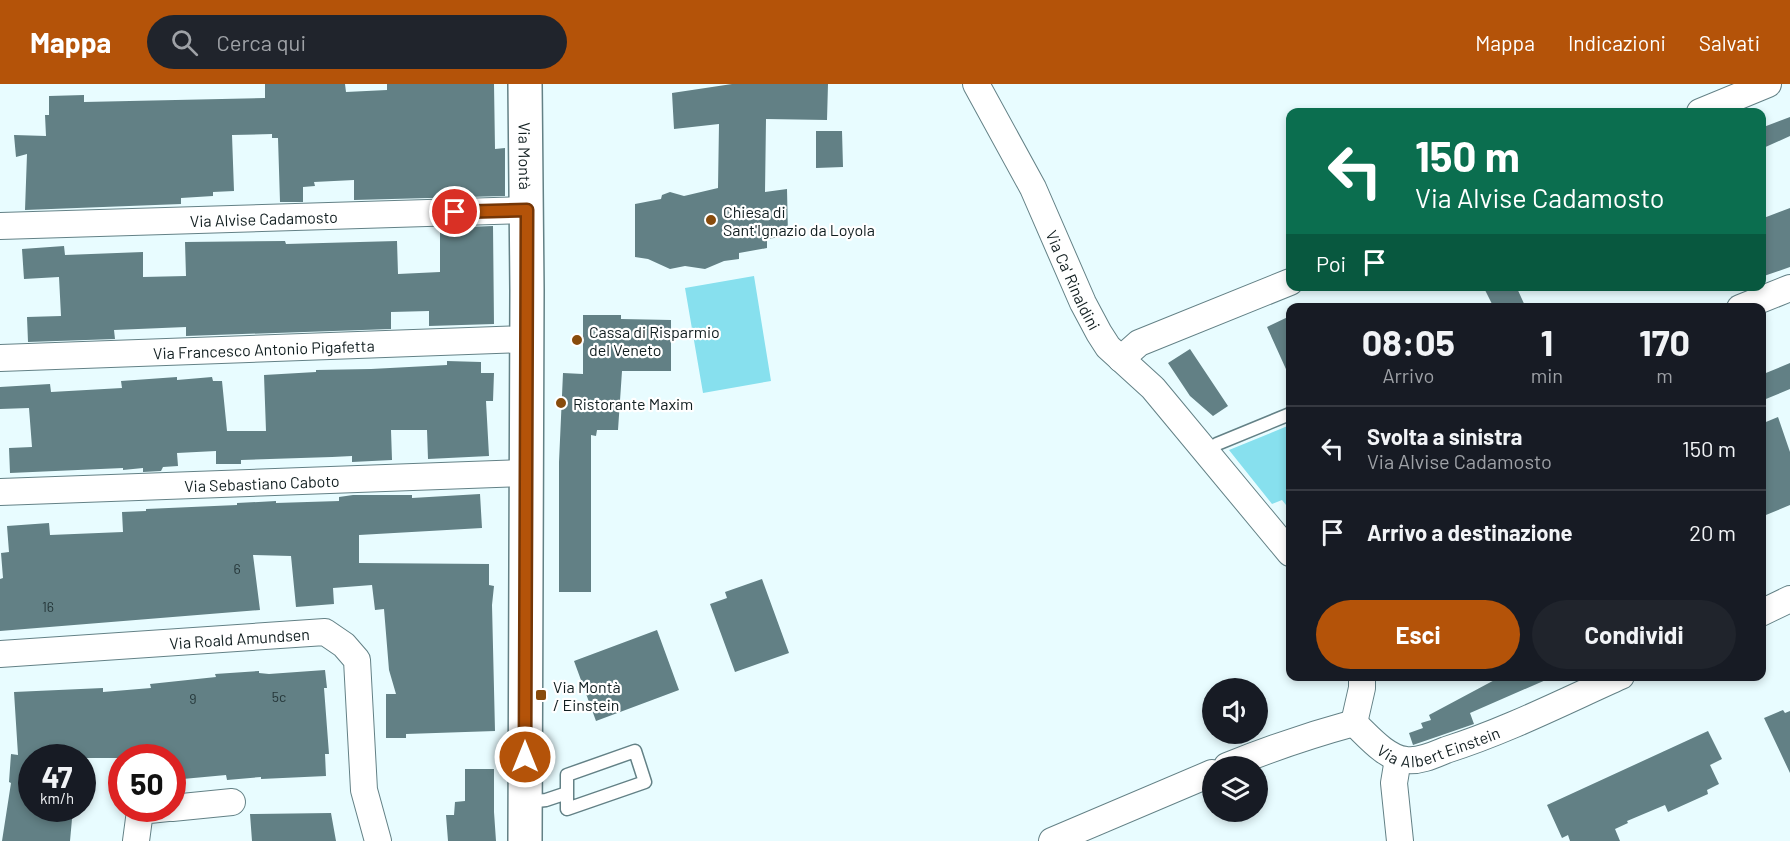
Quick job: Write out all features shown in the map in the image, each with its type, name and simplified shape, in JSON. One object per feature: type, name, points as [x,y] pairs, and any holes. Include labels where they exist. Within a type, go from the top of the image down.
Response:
[{"type":"main road","name":"Via Montà","points":[[525,84],[527,210],[525,841]]},
{"type":"street","name":"Via Ca' Rinaldini","points":[[976,84],[1033,188],[1098,333],[1108,347],[1153,388],[1286,548]]},
{"type":"street","points":[[1710,108],[1768,84]]},
{"type":"street","name":"Via Alvise Cadamosto","points":[[0,226],[527,210]]},
{"type":"street","points":[[1121,358],[1140,343],[1286,284]]},
{"type":"street","points":[[1752,303],[1790,288]]},
{"type":"street","name":"Via Francesco Antonio Pigafetta","points":[[0,358],[526,339]]},
{"type":"street","name":"Via Sebastiano Caboto","points":[[0,492],[525,473]]},
{"type":"street","points":[[1766,611],[1790,599]]},
{"type":"street","name":"Via Roald Amundsen","points":[[0,654],[325,632],[344,645],[357,660],[364,790],[378,841]]},
{"type":"street","points":[[1354,723],[1362,681]]},
{"type":"street","name":"Via Albert Einstein","points":[[1251,756],[1308,735],[1354,723],[1381,748],[1398,759],[1408,761],[1419,759],[1482,739],[1610,681]]},
{"type":"street","points":[[1398,759],[1394,783],[1400,841]]},
{"type":"street","points":[[1052,841],[1202,777]]},
{"type":"street","points":[[186,807],[232,802]]},
{"type":"street","points":[[136,841],[139,822]]},
{"type":"lane","points":[[1206,452],[1217,444],[1286,416]]},
{"type":"lane","points":[[634,751],[645,782],[567,809],[567,793],[567,775],[634,751]]},
{"type":"lane","points":[[525,802],[546,800],[567,793]]},
{"type":"shaded area","points":[[754,276],[771,381],[703,393],[685,288]]},
{"type":"shaded area","points":[[1286,427],[1286,505],[1282,500],[1272,504],[1229,450]]},
{"type":"building","points":[[265,84],[345,84],[346,92],[387,90],[387,84],[494,84],[495,149],[505,148],[505,196],[354,200],[354,180],[314,182],[315,186],[303,187],[303,202],[280,202],[278,138],[272,138],[272,134],[232,135],[234,191],[213,192],[213,196],[181,198],[181,204],[25,210],[27,154],[16,157],[14,135],[46,136],[45,115],[49,115],[49,96],[84,95],[84,102],[265,98]]},
{"type":"building","points":[[732,84],[828,84],[827,120],[766,119],[765,192],[787,189],[788,236],[767,239],[767,248],[739,253],[739,259],[724,261],[705,269],[685,266],[670,269],[648,259],[635,257],[635,204],[661,199],[662,195],[670,192],[684,196],[718,188],[719,124],[674,129],[672,93]]},
{"type":"building","points":[[1790,117],[1790,136],[1766,147],[1766,126]]},
{"type":"building","points":[[816,131],[842,131],[843,167],[816,168]]},
{"type":"building","points":[[1790,208],[1790,267],[1766,275],[1766,217]]},
{"type":"building","points":[[493,226],[494,324],[429,326],[429,311],[391,312],[391,329],[186,336],[186,327],[114,330],[115,339],[28,342],[27,317],[61,316],[59,277],[24,279],[22,249],[64,246],[65,255],[143,252],[143,277],[186,276],[185,242],[285,241],[286,244],[397,241],[398,274],[440,272],[440,228]]},
{"type":"building","points":[[1486,291],[1518,291],[1524,303],[1492,303]]},
{"type":"building","points":[[583,315],[621,315],[621,319],[671,320],[671,371],[622,371],[618,430],[597,430],[596,436],[591,435],[591,592],[559,592],[559,462],[563,373],[583,374]]},
{"type":"building","points":[[1286,318],[1286,369],[1267,327]]},
{"type":"building","points":[[1190,349],[1228,406],[1213,416],[1190,396],[1168,363]]},
{"type":"building","points":[[447,361],[481,362],[481,373],[494,373],[493,401],[486,401],[489,456],[428,459],[427,430],[391,430],[392,460],[352,462],[352,456],[241,460],[241,464],[216,464],[216,451],[177,453],[178,466],[163,467],[161,471],[143,472],[143,468],[123,470],[123,468],[10,473],[9,448],[32,447],[29,408],[0,409],[0,387],[50,384],[51,392],[122,388],[121,381],[212,377],[213,381],[222,381],[227,431],[266,431],[264,375],[316,372],[316,370],[447,365]]},
{"type":"building","points":[[1790,363],[1790,389],[1766,399],[1766,373]]},
{"type":"building","points":[[1778,417],[1790,452],[1790,505],[1766,515],[1766,422]]},
{"type":"building","points":[[480,494],[482,528],[359,535],[359,563],[489,564],[489,585],[494,586],[492,605],[495,731],[406,734],[406,738],[386,738],[386,694],[396,694],[389,670],[384,609],[375,610],[372,585],[333,588],[334,604],[296,607],[291,556],[253,555],[260,610],[0,631],[0,579],[3,578],[1,553],[9,552],[7,526],[49,523],[50,535],[123,532],[122,512],[146,511],[146,509],[276,501],[276,503],[339,501],[339,497],[353,495],[412,495],[412,498]]},
{"type":"building","points":[[762,579],[789,653],[735,672],[710,604],[727,598],[725,592]]},
{"type":"building","points":[[657,630],[679,690],[596,721],[574,661]]},
{"type":"building","points":[[325,670],[327,688],[324,688],[329,754],[325,754],[326,776],[227,780],[226,775],[186,779],[186,744],[108,744],[108,758],[96,758],[96,744],[18,744],[18,755],[14,692],[103,688],[103,692],[151,688],[150,684],[216,677],[215,674],[259,671],[259,673]]},
{"type":"building","points":[[1493,681],[1544,681],[1470,713],[1474,724],[1413,745],[1409,733],[1423,728],[1421,723],[1431,720],[1429,715]]},
{"type":"building","points":[[1783,710],[1785,713],[1790,711],[1790,773],[1764,718]]},
{"type":"building","points":[[1708,731],[1722,759],[1710,765],[1719,784],[1707,790],[1708,794],[1668,812],[1665,805],[1627,821],[1628,823],[1615,829],[1620,841],[1570,841],[1568,835],[1562,838],[1547,805]]},
{"type":"building","points":[[11,754],[18,755],[18,822],[72,822],[70,841],[2,841],[11,783],[9,782]]},
{"type":"building","points":[[465,769],[494,769],[496,841],[448,841],[446,815],[454,815],[455,802],[465,801]]},
{"type":"building","points":[[331,813],[336,841],[252,841],[250,814]]},
{"type":"place","name":"Chiesa di Sant'Ignazio da Loyola","points":[[711,220]]},
{"type":"place","name":"Cassa di Risparmio del Veneto","points":[[577,340]]},
{"type":"place","name":"Ristorante Maxim","points":[[561,403]]},
{"type":"place","name":"Via Montà / Einstein","points":[[541,695]]},
{"type":"route","points":[[455,212],[527,210],[525,757]]}]
